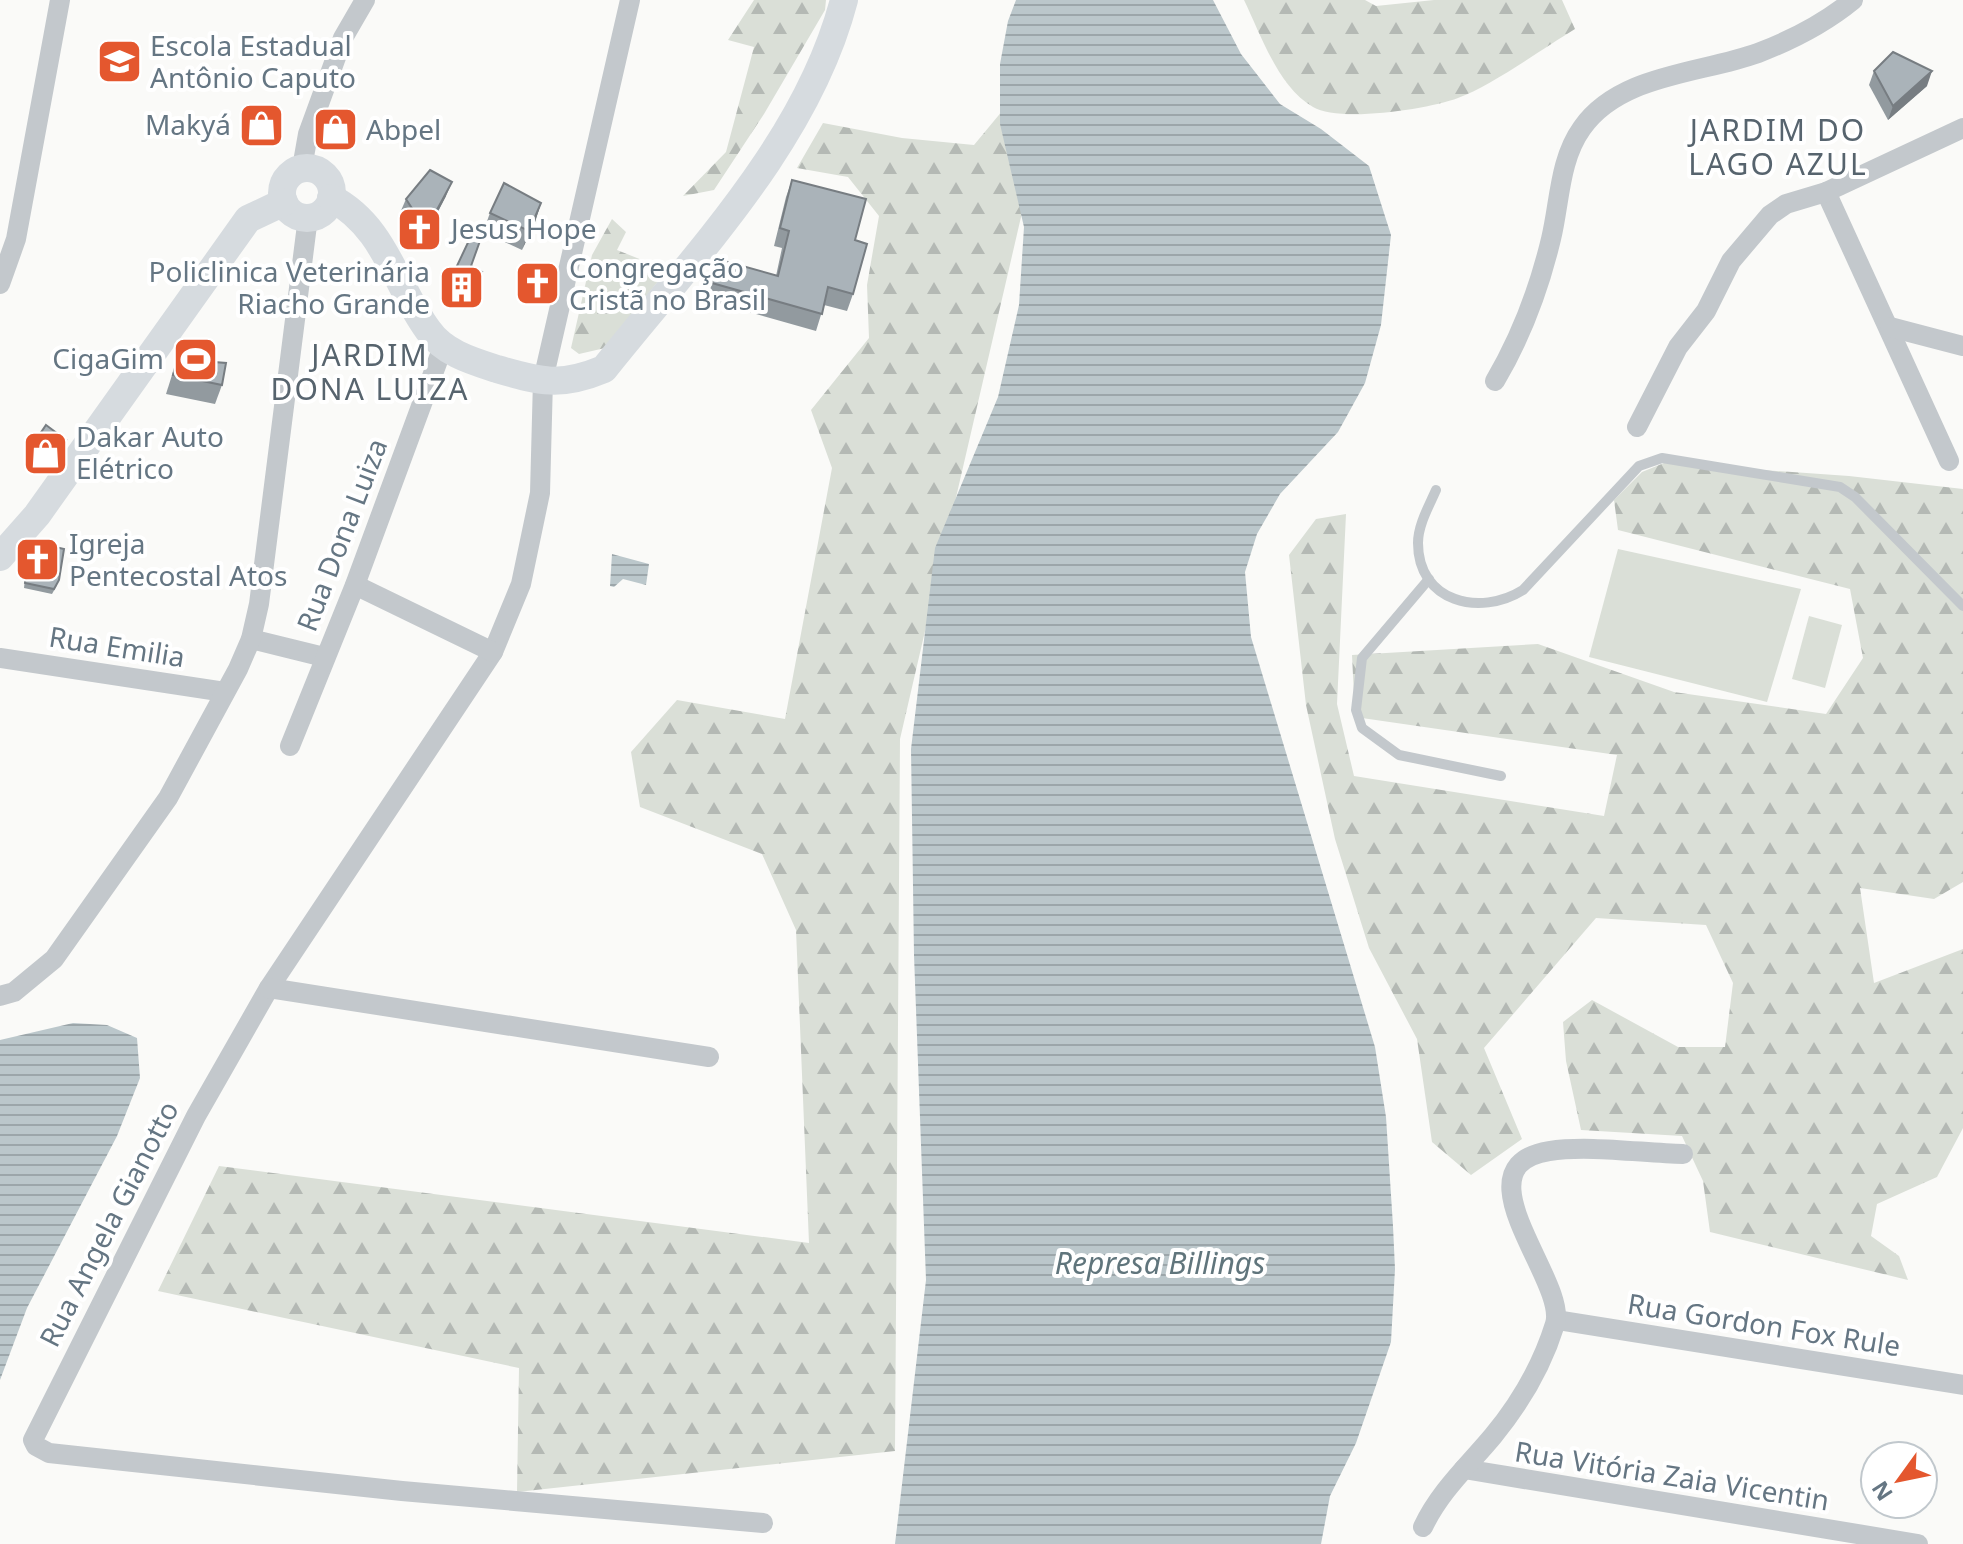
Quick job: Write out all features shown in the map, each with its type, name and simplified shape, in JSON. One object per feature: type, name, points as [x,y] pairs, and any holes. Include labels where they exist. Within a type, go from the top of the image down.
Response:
[{"type":"main road","points":[[331,198],[323,211],[308,217],[293,213],[284,202],[284,183],[302,168],[324,175],[331,198],[351,208],[369,228],[400,276],[429,332],[444,344],[474,364],[543,380],[574,381],[604,369],[739,199],[820,72],[844,0]]},
{"type":"main road","points":[[0,557],[37,515],[248,219],[284,202]]},
{"type":"main road","points":[[0,525],[37,515]]},
{"type":"street","points":[[0,284],[60,0]]},
{"type":"street","points":[[302,168],[308,134],[343,38],[365,0]]},
{"type":"street","name":"Rua Angela Gianotto","points":[[630,0],[543,380],[540,493],[521,584],[493,652],[269,988],[196,1116],[33,1432],[36,1446],[49,1453],[386,1489],[763,1523]]},
{"type":"street","points":[[1495,381],[1529,312],[1544,266],[1571,148],[1595,113],[1634,89],[1756,53],[1786,41],[1835,15],[1853,0]]},
{"type":"street","points":[[1637,427],[1678,347],[1706,311],[1721,277],[1743,245],[1786,204],[1826,192],[1963,128]]},
{"type":"street","points":[[1826,192],[1949,461]]},
{"type":"street","points":[[0,996],[14,992],[32,979],[74,934],[168,798],[251,639],[259,604],[308,217]]},
{"type":"street","points":[[1890,327],[1963,346]]},
{"type":"street","name":"Rua Dona Luiza","points":[[290,746],[355,585],[444,344]]},
{"type":"street","points":[[355,585],[493,652]]},
{"type":"street","name":"Rua Dona Luiza","points":[[251,639],[324,657]]},
{"type":"street","name":"Rua Emilia","points":[[0,658],[225,692]]},
{"type":"street","points":[[269,988],[709,1057]]},
{"type":"street","points":[[1423,1527],[1435,1502],[1527,1389],[1557,1320],[1552,1295],[1513,1207],[1512,1187],[1517,1170],[1526,1160],[1552,1151],[1683,1154]]},
{"type":"street","name":"Rua Gordon Fox Rule","points":[[1557,1320],[1963,1385]]},
{"type":"street","name":"Rua Vitória Zaia Vicentin","points":[[1464,1469],[1918,1544]]},
{"type":"lane","points":[[1436,490],[1418,540],[1421,565],[1429,579],[1445,594],[1462,601],[1485,606],[1505,601],[1546,568],[1639,466],[1662,458],[1840,487],[1855,497],[1963,606]]},
{"type":"lane","points":[[1429,579],[1362,658],[1356,710],[1362,728],[1399,755],[1501,776]]},
{"type":"green space","points":[[754,0],[826,0],[825,10],[764,114],[714,190],[683,196],[726,152],[754,47],[728,40]]},
{"type":"green space","points":[[1244,0],[1365,0],[1376,6],[1434,0],[1562,0],[1575,29],[1501,76],[1458,98],[1406,110],[1343,114],[1313,107],[1290,87],[1272,59]]},
{"type":"green space","points":[[1003,110],[1037,148],[900,739],[895,1451],[517,1492],[519,1368],[158,1291],[219,1166],[809,1243],[796,930],[762,854],[640,807],[631,752],[677,700],[785,719],[832,468],[811,410],[869,338],[867,285],[879,216],[848,177],[797,168],[823,123],[902,138],[974,145]]},
{"type":"green space","points":[[612,219],[626,232],[617,250],[667,270],[605,348],[579,354],[571,348],[592,255]]},
{"type":"green space","points":[[1664,463],[1849,476],[1963,489],[1963,882],[1934,899],[1860,888],[1874,983],[1963,949],[1963,1128],[1937,1177],[1877,1204],[1871,1236],[1899,1256],[1908,1280],[1710,1232],[1703,1181],[1682,1136],[1581,1130],[1566,1061],[1563,1022],[1592,1000],[1678,1047],[1725,1047],[1733,983],[1706,925],[1596,918],[1484,1048],[1522,1139],[1471,1175],[1432,1142],[1417,1039],[1369,948],[1335,839],[1306,705],[1289,555],[1316,519],[1346,514],[1337,704],[1354,776],[1604,816],[1617,755],[1355,717],[1352,655],[1538,644],[1674,692],[1826,714],[1863,658],[1850,589],[1618,530],[1614,500],[1642,472]]},
{"type":"green space","points":[[1618,549],[1801,589],[1767,702],[1589,657]]},
{"type":"green space","points":[[1809,616],[1842,625],[1825,688],[1792,679]]},
{"type":"water","name":"Represa Billings","points":[[1016,0],[1213,0],[1241,54],[1280,104],[1321,129],[1369,166],[1391,235],[1381,325],[1365,383],[1338,432],[1280,494],[1257,534],[1245,572],[1251,637],[1375,1047],[1386,1117],[1395,1269],[1391,1342],[1356,1443],[1330,1496],[1321,1544],[895,1544],[926,1280],[914,955],[911,749],[935,548],[998,397],[1019,305],[1024,227],[1000,124],[1000,64],[1008,21]]},
{"type":"water","points":[[612,554],[649,564],[646,585],[623,579],[614,587],[610,586]]},
{"type":"water","points":[[73,1023],[107,1025],[137,1038],[140,1078],[117,1136],[27,1308],[0,1380],[0,1040]]},
{"type":"building","points":[[1893,52],[1932,71],[1893,106],[1874,71]]},
{"type":"building","name":"Jesus Hope","points":[[430,170],[452,182],[426,230],[406,199]]},
{"type":"building","points":[[792,180],[866,199],[855,240],[867,244],[853,294],[828,287],[822,314],[712,283],[721,260],[778,276],[789,231],[780,228]]},
{"type":"building","points":[[504,183],[541,203],[529,231],[490,213]]},
{"type":"building","points":[[472,234],[481,238],[471,266],[482,272],[468,298],[448,285]]},
{"type":"building","points":[[179,353],[201,361],[226,363],[222,385],[173,375]]},
{"type":"building","points":[[46,425],[66,440],[48,461],[31,447]]},
{"type":"building","points":[[34,542],[64,549],[59,580],[54,589],[25,583],[29,546]]},
{"type":"place","name":"Escola Estadual Antônio Caputo","points":[[119,62]]},
{"type":"place","name":"Makyá","points":[[262,125]]},
{"type":"place","name":"Abpel","points":[[335,130]]},
{"type":"place","name":"Jesus Hope","points":[[420,229]]},
{"type":"place","name":"Congregação Cristã no Brasil","points":[[538,284]]},
{"type":"place","name":"Policlinica Veterinária Riacho Grande","points":[[461,288]]},
{"type":"place","name":"CigaGim","points":[[195,359]]},
{"type":"place","name":"Dakar Auto Elétrico","points":[[45,453]]},
{"type":"place","name":"Igreja Pentecostal Atos","points":[[38,560]]},
{"type":"district","name":"JARDIM DO LAGO AZUL","points":[[1778,148]]},
{"type":"district","name":"JARDIM DONA LUIZA","points":[[370,373]]}]
